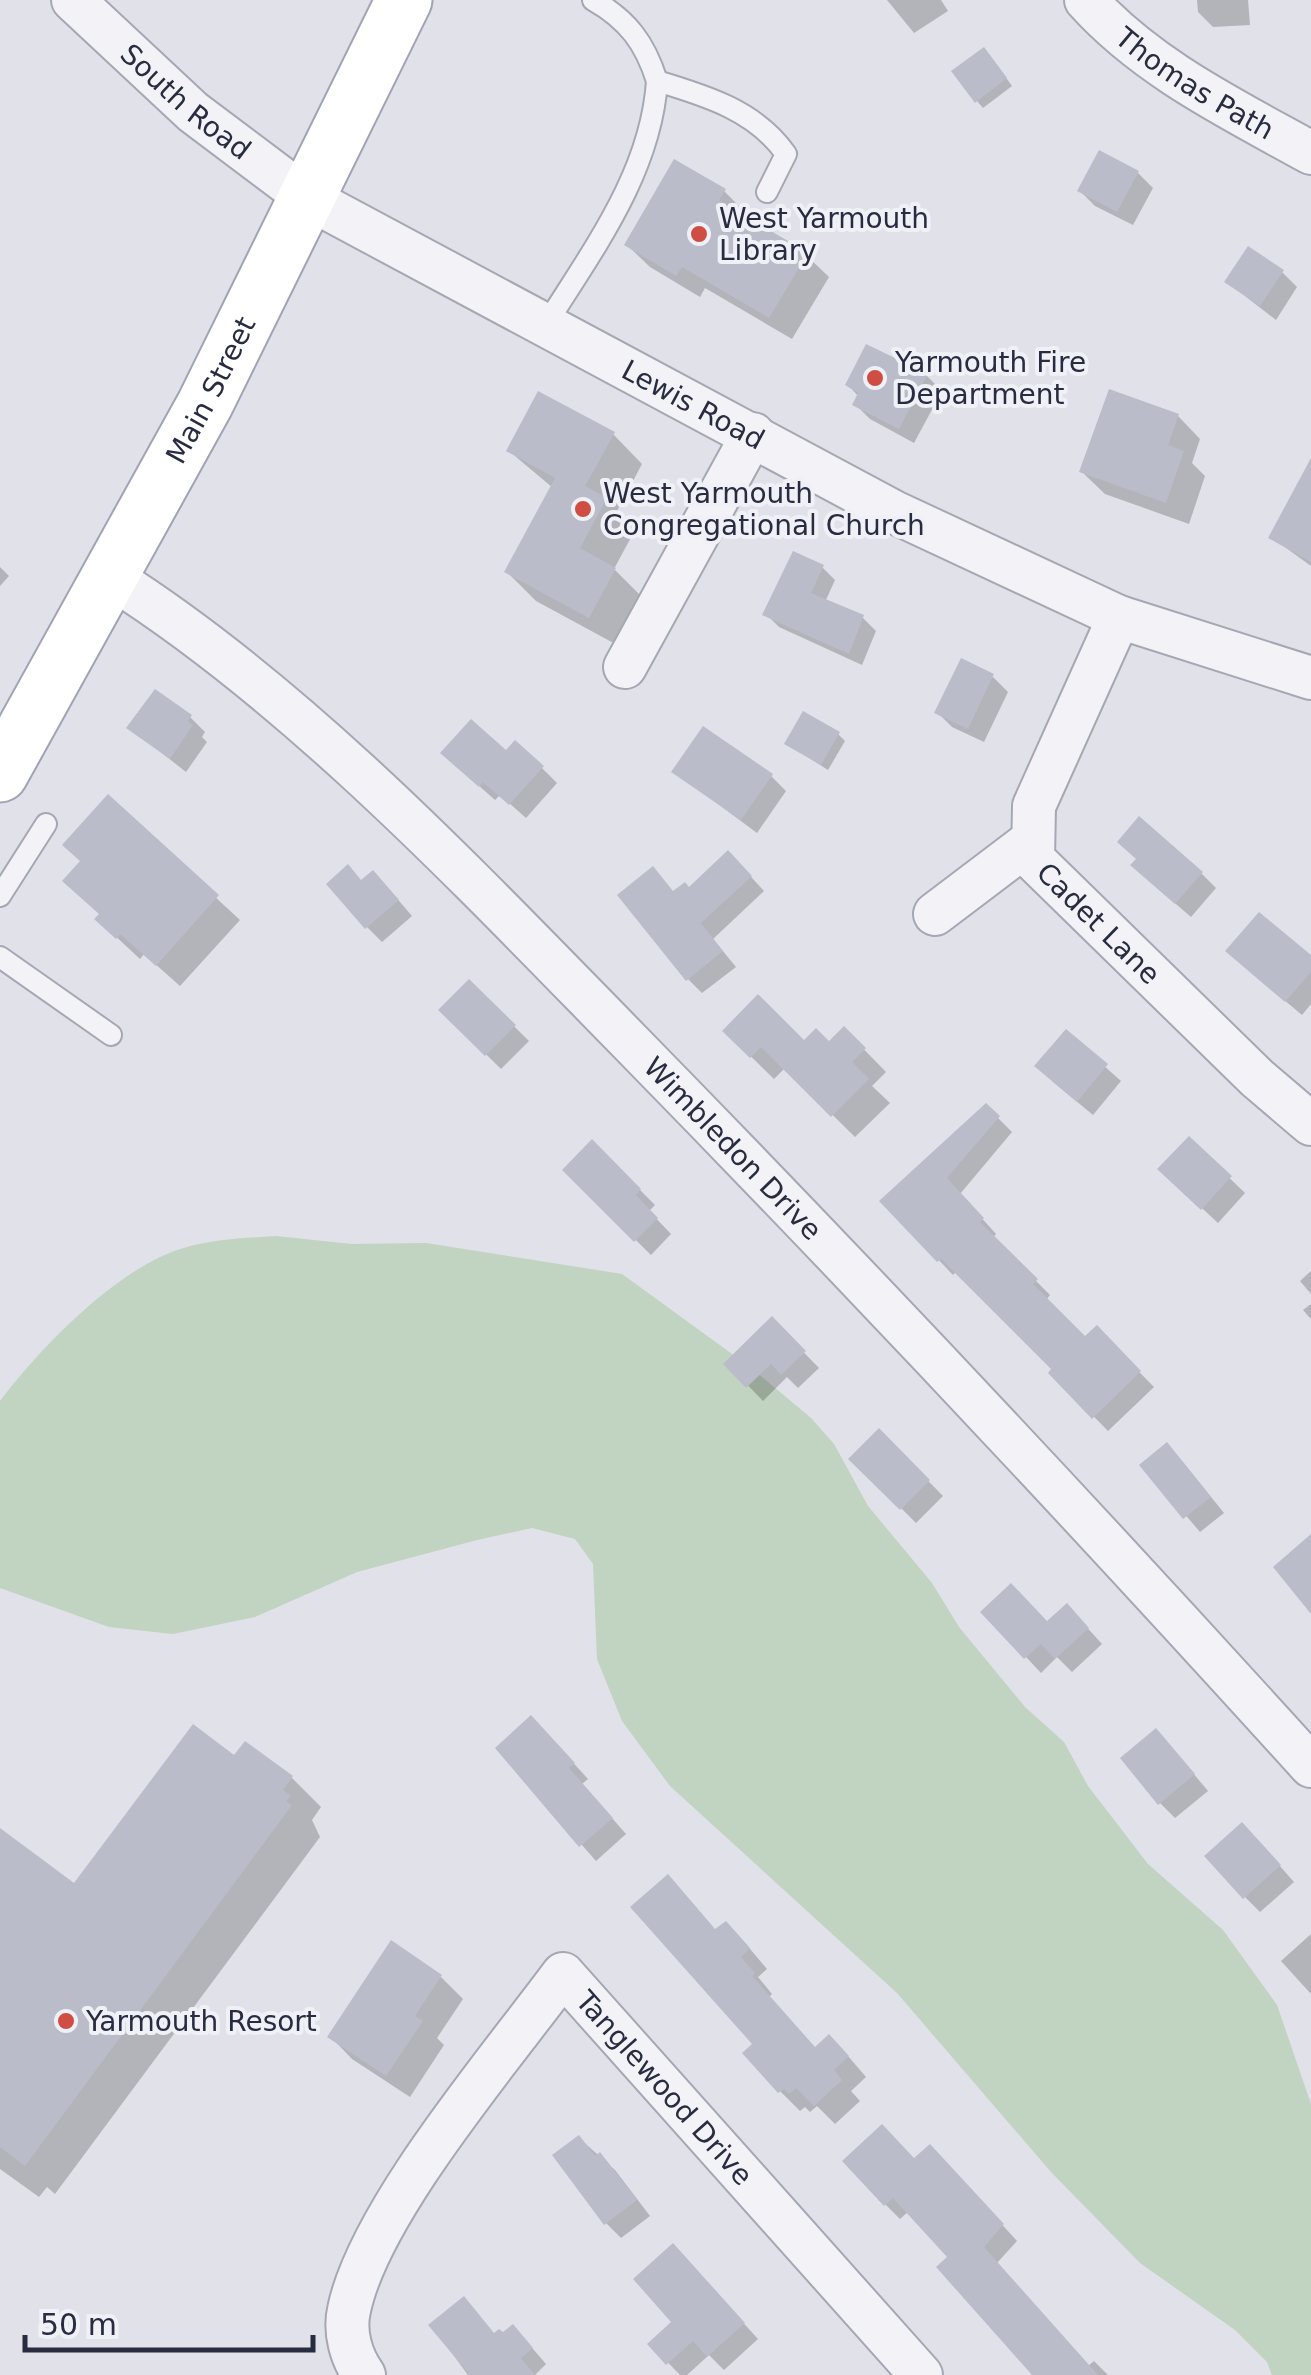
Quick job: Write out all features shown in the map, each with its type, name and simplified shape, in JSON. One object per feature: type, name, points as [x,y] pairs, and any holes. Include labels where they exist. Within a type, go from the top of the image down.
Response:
[{"type":"main road","name":"Main Street","points":[[5,754],[112,578],[205,404],[404,0]]},
{"type":"street","name":"South Road","points":[[73,0],[194,112],[306,196]]},
{"type":"street","name":"Thomas Path","points":[[1086,0],[1108,25],[1178,78],[1311,153]]},
{"type":"street","name":"Lewis Road","points":[[306,196],[894,512],[1119,617],[1311,678]]},
{"type":"street","points":[[625,668],[753,434]]},
{"type":"street","name":"Wimbledon Drive","points":[[112,578],[236,664],[574,985],[858,1276],[1311,1766]]},
{"type":"street","name":"Cadet Lane","points":[[1119,617],[1034,806],[1030,842],[1033,859],[1257,1078],[1311,1124]]},
{"type":"street","points":[[935,914],[1030,842]]},
{"type":"street","name":"Tanglewood Drive","points":[[364,2375],[348,2339],[348,2311],[363,2270],[401,2198],[562,1974],[922,2375]]},
{"type":"lane","points":[[547,323],[637,172],[655,116],[657,82],[646,49],[620,16],[593,0]]},
{"type":"lane","points":[[657,82],[713,98],[769,130],[786,154],[767,192]]},
{"type":"lane","points":[[0,896],[46,824]]},
{"type":"lane","points":[[0,957],[111,1036]]},
{"type":"green space","points":[[276,1236],[352,1244],[426,1243],[622,1274],[750,1367],[811,1418],[834,1444],[868,1506],[932,1583],[959,1627],[1025,1707],[1064,1742],[1088,1786],[1148,1864],[1223,1930],[1277,2005],[1311,2104],[1311,2375],[1272,2375],[1267,2362],[1235,2330],[1140,2263],[1051,2172],[897,1993],[670,1786],[622,1721],[597,1659],[593,1564],[575,1539],[532,1528],[477,1540],[357,1572],[255,1617],[173,1634],[109,1627],[0,1588],[0,1401],[59,1334],[133,1272],[195,1245]]},
{"type":"building","points":[[984,47],[1007,78],[975,103],[951,71]]},
{"type":"building","points":[[1099,150],[1139,171],[1117,212],[1077,191]]},
{"type":"building","points":[[674,159],[726,189],[719,200],[808,253],[769,318],[682,267],[676,276],[624,245]]},
{"type":"building","points":[[1248,246],[1284,270],[1260,306],[1224,282]]},
{"type":"building","points":[[866,344],[928,374],[899,429],[852,405],[858,393],[845,385]]},
{"type":"building","points":[[1109,389],[1179,414],[1168,445],[1184,451],[1166,503],[1079,472]]},
{"type":"building","name":"West Yarmouth Congregational Church","points":[[538,391],[615,432],[585,486],[607,498],[580,548],[616,568],[589,618],[504,572],[555,478],[506,451]]},
{"type":"building","points":[[1311,458],[1311,562],[1268,538]]},
{"type":"building","points":[[793,551],[824,565],[811,593],[864,615],[849,654],[762,615]]},
{"type":"building","points":[[961,658],[994,674],[968,729],[934,713]]},
{"type":"building","points":[[155,689],[192,715],[188,721],[193,725],[170,759],[126,728]]},
{"type":"building","points":[[803,711],[840,732],[821,765],[784,744]]},
{"type":"building","points":[[471,719],[506,750],[515,740],[544,766],[509,805],[483,782],[479,787],[440,753]]},
{"type":"building","points":[[703,726],[773,774],[741,820],[671,772]]},
{"type":"building","points":[[108,794],[219,895],[156,966],[120,934],[116,939],[94,919],[99,914],[62,881],[80,861],[62,845]]},
{"type":"building","points":[[1139,816],[1203,872],[1175,904],[1130,865],[1136,859],[1117,842]]},
{"type":"building","points":[[728,850],[752,876],[701,923],[723,951],[686,981],[617,895],[653,866],[673,891],[685,882],[689,887]]},
{"type":"building","points":[[348,864],[361,880],[373,870],[399,900],[365,929],[326,884]]},
{"type":"building","points":[[1259,912],[1311,955],[1311,972],[1285,1002],[1225,951]]},
{"type":"building","points":[[469,979],[516,1025],[485,1056],[438,1010]]},
{"type":"building","points":[[758,994],[804,1040],[816,1028],[829,1041],[844,1026],[866,1048],[852,1062],[869,1079],[831,1117],[761,1047],[750,1058],[722,1031]]},
{"type":"building","points":[[1066,1029],[1108,1064],[1077,1102],[1034,1066]]},
{"type":"building","points":[[986,1103],[1000,1116],[947,1178],[984,1218],[980,1222],[1038,1279],[1033,1284],[1085,1336],[1097,1325],[1141,1371],[1092,1419],[1048,1373],[1051,1369],[941,1259],[937,1262],[879,1201]]},
{"type":"building","points":[[1189,1136],[1232,1176],[1201,1210],[1157,1169]]},
{"type":"building","points":[[592,1139],[641,1189],[636,1195],[658,1218],[634,1242],[562,1170]]},
{"type":"building","points":[[772,1316],[806,1351],[781,1375],[771,1364],[746,1388],[723,1364]]},
{"type":"building","points":[[879,1428],[930,1480],[900,1510],[848,1459]]},
{"type":"building","points":[[1167,1442],[1211,1497],[1183,1519],[1139,1465]]},
{"type":"building","points":[[1311,1534],[1311,1614],[1273,1567]]},
{"type":"building","points":[[1011,1583],[1047,1621],[1067,1603],[1089,1628],[1055,1659],[1041,1644],[1024,1659],[980,1612]]},
{"type":"building","points":[[531,1715],[575,1763],[569,1768],[613,1818],[579,1847],[495,1748]]},
{"type":"building","name":"Yarmouth Resort","points":[[193,1724],[234,1755],[245,1741],[293,1776],[283,1790],[291,1796],[286,1801],[292,1805],[25,2166],[0,2147],[0,1828],[74,1883]]},
{"type":"building","points":[[1156,1728],[1195,1774],[1158,1805],[1120,1758]]},
{"type":"building","points":[[1242,1822],[1281,1865],[1243,1899],[1204,1856]]},
{"type":"building","points":[[668,1874],[715,1929],[726,1921],[750,1948],[741,1957],[755,1973],[752,1976],[815,2047],[829,2034],[849,2056],[834,2070],[842,2080],[814,2106],[796,2088],[789,2094],[784,2089],[778,2093],[742,2053],[752,2044],[630,1907]]},
{"type":"building","points":[[391,1940],[442,1975],[415,2016],[423,2021],[386,2076],[327,2037]]},
{"type":"building","points":[[882,2124],[914,2158],[930,2144],[1004,2224],[984,2247],[1098,2375],[1032,2375],[936,2267],[947,2257],[893,2198],[884,2206],[842,2161]]},
{"type":"building","points":[[579,2135],[595,2156],[600,2152],[637,2200],[604,2225],[552,2155]]},
{"type":"building","points":[[673,2243],[745,2323],[707,2357],[693,2341],[666,2365],[647,2344],[671,2322],[633,2279]]},
{"type":"building","points":[[464,2296],[494,2333],[513,2324],[533,2348],[521,2358],[535,2375],[470,2375],[428,2325]]},
{"type":"place","name":"West Yarmouth Library","points":[[699,234]]},
{"type":"place","name":"Yarmouth Fire Department","points":[[875,378]]},
{"type":"place","name":"West Yarmouth Congregational Church","points":[[583,509]]},
{"type":"place","name":"Yarmouth Resort","points":[[66,2021]]}]
